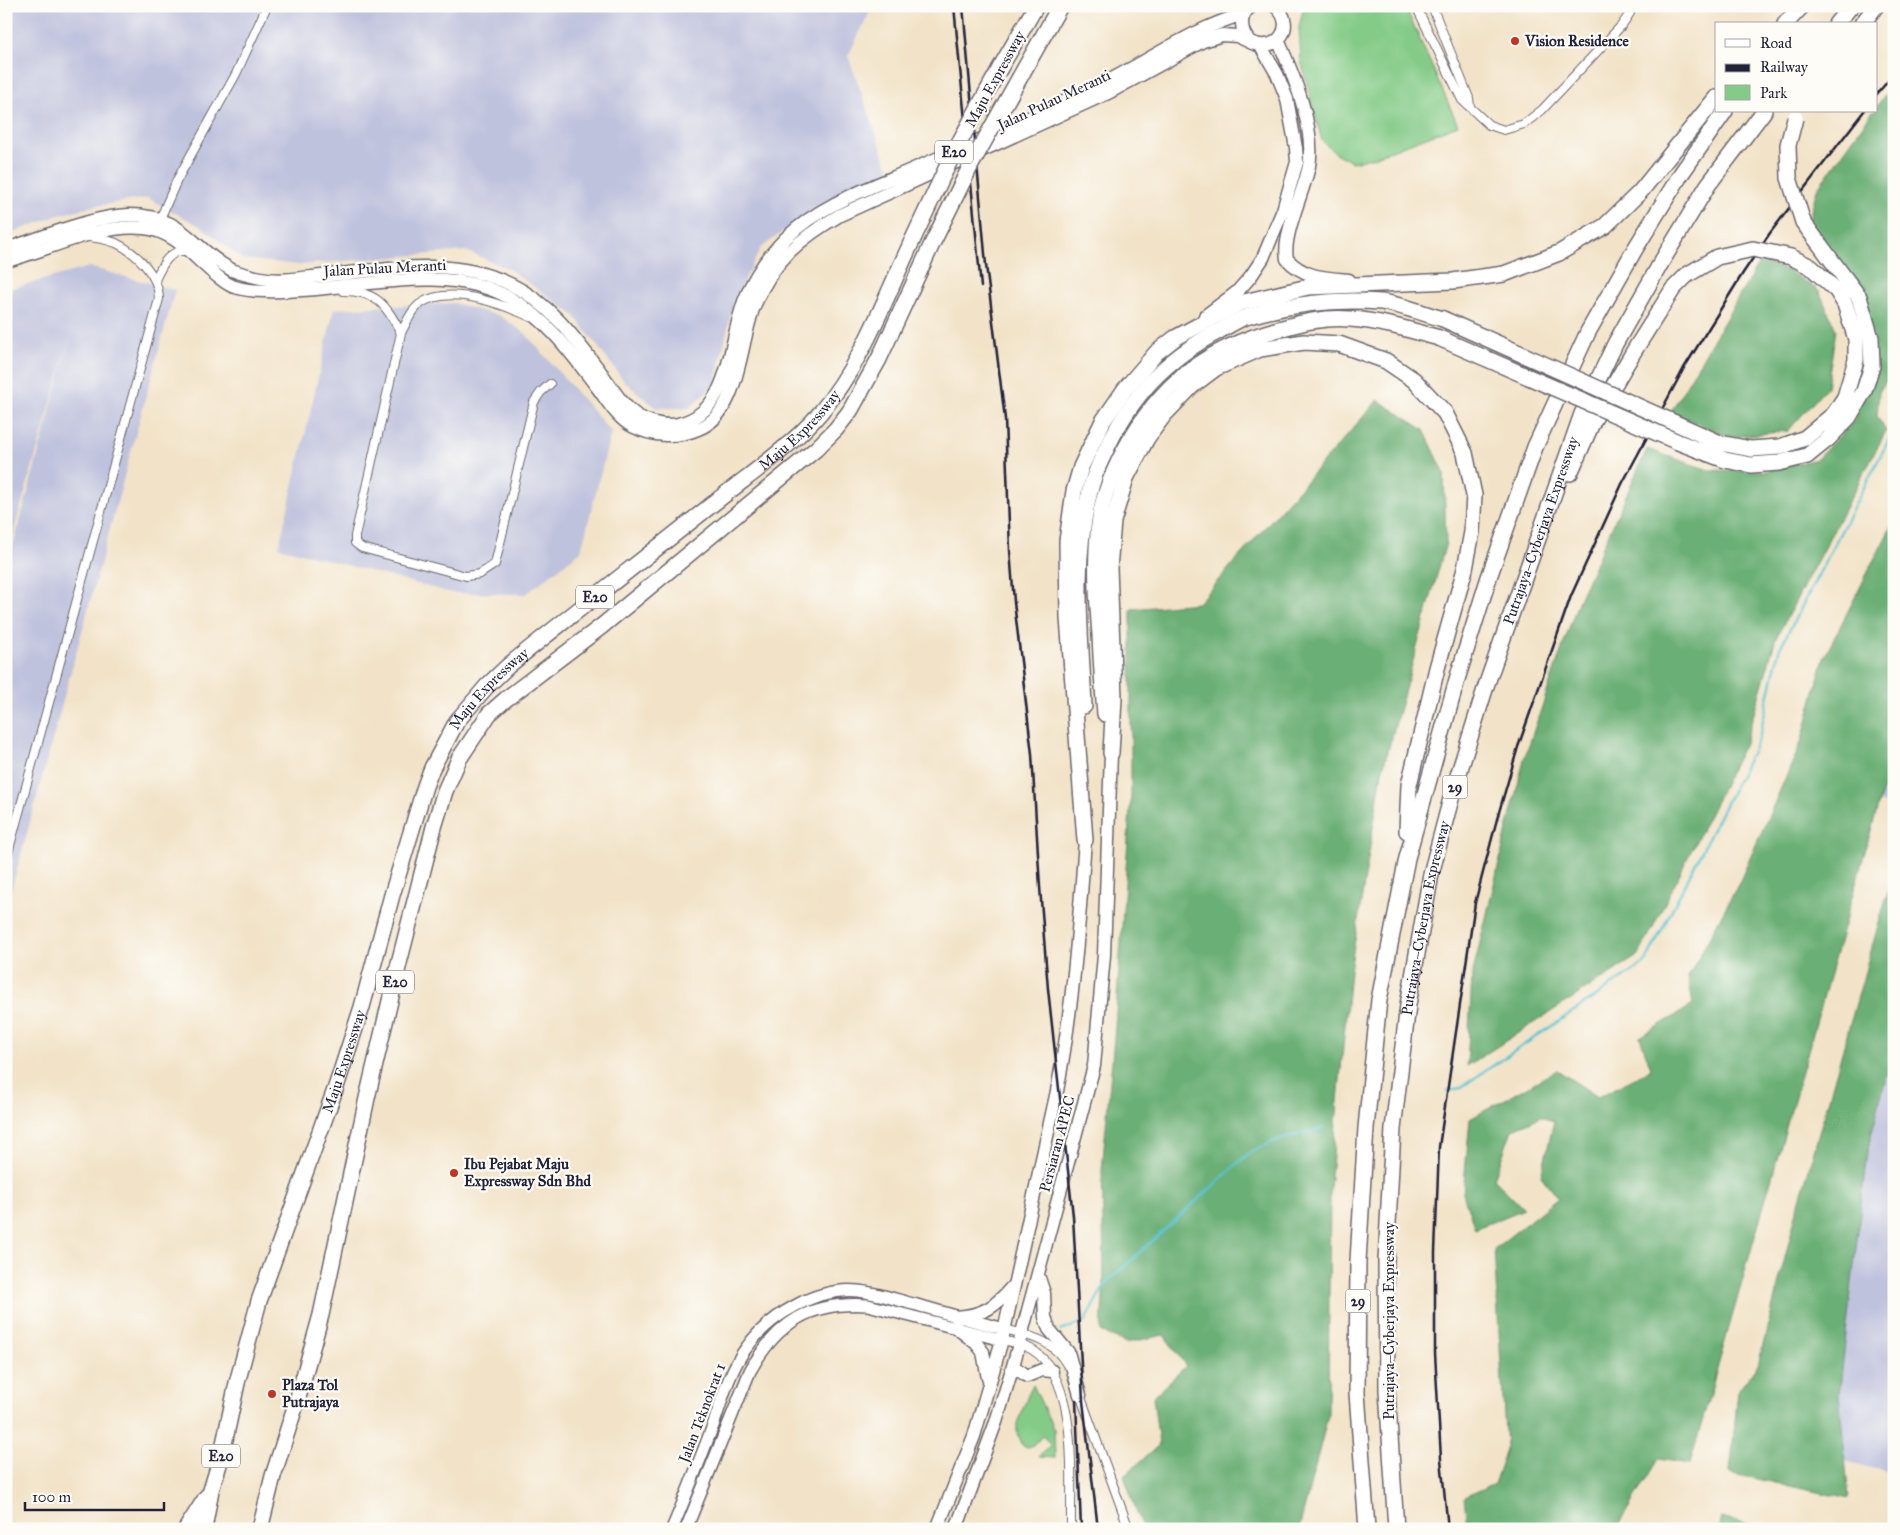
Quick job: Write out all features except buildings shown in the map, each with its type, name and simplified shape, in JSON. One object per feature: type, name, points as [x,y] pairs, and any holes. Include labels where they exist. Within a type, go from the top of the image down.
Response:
[{"type":"highway","name":"Maju Expressway","points":[[204,1529],[211,1490],[221,1458],[237,1383],[259,1301],[336,1087],[362,1006],[414,821],[432,768],[441,749],[473,701],[508,666],[757,469],[798,435],[820,413],[836,392],[863,347],[953,154],[1036,6]]},
{"type":"highway","name":"Maju Expressway","points":[[260,1528],[273,1476],[298,1401],[321,1315],[367,1098],[434,827],[445,791],[459,760],[472,738],[490,714],[506,699],[602,626],[816,448],[836,429],[850,411],[879,359],[972,163],[1060,6]]},
{"type":"highway","points":[[1787,22],[1802,6]]},
{"type":"highway","points":[[1838,22],[1851,6]]},
{"type":"highway","points":[[1864,22],[1876,6]]},
{"type":"highway","points":[[1085,840],[1068,618],[1066,541],[1074,491],[1081,467],[1103,421],[1125,388],[1156,353],[1175,338],[1240,303],[1308,287],[1453,281],[1504,274],[1559,253],[1606,226],[1640,192],[1715,99]]},
{"type":"highway","name":"Putrajaya–Cyberjaya Expressway","points":[[1367,1529],[1357,1393],[1358,1261],[1366,1128],[1378,1000],[1406,858],[1466,649],[1489,577],[1535,447],[1588,332],[1635,249],[1681,174],[1724,112]]},
{"type":"highway","name":"Putrajaya–Cyberjaya Expressway","points":[[1396,1529],[1387,1390],[1386,1261],[1393,1128],[1408,1005],[1431,874],[1452,795],[1483,695],[1582,414],[1615,344],[1708,184],[1763,112]]},
{"type":"highway","points":[[1111,753],[1104,702],[1096,552],[1100,516],[1112,473],[1134,432],[1151,407],[1181,376],[1209,357],[1236,343],[1310,320],[1349,319],[1378,322],[1439,338],[1678,442],[1725,460],[1751,465],[1779,463],[1807,456],[1828,439],[1849,417],[1864,391],[1872,366],[1871,338],[1859,297],[1803,222],[1789,178],[1788,145],[1797,114]]},
{"type":"highway","points":[[1085,840],[1084,709],[1078,575],[1081,539],[1089,494],[1097,470],[1117,427],[1136,397],[1168,365],[1205,338],[1245,318],[1310,303],[1382,302],[1443,319],[1720,443],[1751,449],[1780,447],[1805,438],[1834,414],[1845,397],[1856,360],[1856,339],[1845,304],[1837,291],[1811,267],[1798,260],[1753,249],[1717,257],[1687,275],[1674,289],[1634,351],[1593,420],[1521,586]]},
{"type":"highway","points":[[1111,753],[1114,698],[1109,568],[1113,521],[1126,478],[1148,438],[1164,415],[1192,386],[1216,368],[1260,349],[1304,342],[1339,344],[1386,360],[1414,380],[1445,412],[1465,453],[1474,495],[1472,532],[1465,570],[1437,668],[1409,785],[1406,858]]},
{"type":"highway","points":[[186,1529],[211,1490]]},
{"type":"main road","points":[[1255,43],[1272,44],[1278,40],[1285,27],[1281,8]]},
{"type":"main road","name":"Jalan Pulau Meranti","points":[[6,249],[99,219],[128,215],[160,218],[188,235],[229,268],[236,272],[265,279],[289,279],[392,268],[444,266],[483,274],[512,285],[534,298],[562,324],[626,407],[638,417],[655,423],[674,426],[697,418],[710,406],[720,390],[744,302],[754,278],[769,256],[806,220],[835,204],[1008,128],[1106,82],[1199,32],[1248,10]]},
{"type":"main road","points":[[1175,338],[1237,292],[1251,276],[1273,236],[1297,162],[1288,99],[1278,74],[1255,43],[1245,36],[1242,29],[1248,10]]},
{"type":"main road","name":"Jalan Pulau Meranti","points":[[6,261],[110,229],[144,228],[160,232],[177,241],[214,274],[236,288],[267,291],[384,282],[443,280],[494,290],[526,308],[545,324],[618,415],[632,426],[653,433],[674,436],[701,429],[717,416],[730,395],[754,306],[764,286],[778,265],[796,244],[814,230],[840,215],[1110,92],[1203,41],[1222,35],[1237,36],[1255,43]]},
{"type":"main road","points":[[1278,40],[1300,94],[1310,146],[1310,163],[1288,240],[1287,259],[1304,273],[1316,277],[1382,283]]},
{"type":"main road","name":"Persiaran APEC","points":[[956,1529],[993,1431],[1013,1366],[1094,1066],[1104,955],[1111,753]]},
{"type":"main road","name":"Persiaran APEC","points":[[938,1529],[974,1436],[1003,1335],[1063,1060],[1077,951],[1085,840]]},
{"type":"main road","points":[[1038,1275],[1044,1293],[1045,1317],[1049,1329],[1068,1352],[1080,1395]]},
{"type":"main road","points":[[989,1380],[983,1352],[957,1322],[983,1312],[1003,1298],[1015,1284]]},
{"type":"main road","name":"Jalan Teknokrat 1","points":[[672,1529],[730,1376],[747,1346],[769,1324],[782,1315],[812,1299],[831,1293],[855,1291],[882,1295],[957,1322],[1003,1335]]},
{"type":"main road","name":"Jalan Teknokrat 1","points":[[686,1529],[750,1371],[760,1352],[773,1336],[788,1324],[825,1307],[854,1304],[957,1322]]},
{"type":"main road","points":[[1013,1366],[1027,1376],[1042,1370],[1052,1371]]},
{"type":"street","points":[[160,218],[177,180],[236,74],[267,6]]},
{"type":"street","points":[[1416,6],[1462,100],[1489,125],[1504,130],[1524,124],[1542,110],[1622,25],[1631,6]]},
{"type":"street","points":[[1432,6],[1469,98],[1470,107]]},
{"type":"street","points":[[6,860],[159,299],[159,290],[155,280],[144,264],[131,252],[115,243],[86,236]]},
{"type":"street","points":[[155,280],[163,264],[171,254],[181,251],[190,252]]},
{"type":"street","points":[[301,289],[352,291],[372,296],[382,302],[401,333]]},
{"type":"street","points":[[545,324],[520,312],[490,302],[465,297],[446,295],[431,298],[419,305],[401,333],[355,543],[362,548],[466,576],[480,574],[496,564],[534,402],[550,384]]},
{"type":"street","points":[[1003,1335],[1021,1339],[1043,1340],[1064,1358],[1080,1395],[1130,1529]]},
{"type":"street","points":[[1021,1339],[1040,1356],[1052,1371],[1060,1386],[1068,1423],[1072,1529]]},
{"type":"shaded area","points":[[6,6],[873,6],[848,56],[890,172],[812,210],[761,248],[734,300],[715,384],[689,408],[656,408],[624,381],[574,315],[509,269],[466,251],[299,265],[242,259],[203,228],[148,198],[88,207],[59,215],[6,235]]},
{"type":"shaded area","points":[[89,267],[175,290],[6,910],[6,572],[74,324],[6,558],[6,290]]},
{"type":"shaded area","points":[[454,303],[500,316],[525,333],[611,432],[581,551],[526,594],[452,593],[279,547],[334,309]]},
{"type":"shaded area","points":[[1894,739],[1894,806],[1870,800]]},
{"type":"shaded area","points":[[1894,1052],[1894,1474],[1787,1446]]},
{"type":"green space","points":[[1304,6],[1405,6],[1458,125],[1371,158],[1352,162],[1335,153],[1322,141],[1301,61],[1299,27]]},
{"type":"green space","points":[[1894,83],[1894,369],[1879,392],[1877,416],[1886,431],[1776,638],[1746,741],[1639,955],[1467,1066],[1472,976],[1524,759],[1578,602],[1647,449],[1709,470],[1766,471],[1817,459],[1854,421],[1876,342],[1809,219],[1817,189],[1872,112],[1878,112],[1878,104]]},
{"type":"green space","points":[[1760,261],[1791,272],[1819,291],[1836,330],[1827,387],[1788,431],[1731,437],[1670,413]]},
{"type":"green space","points":[[1378,400],[1424,430],[1444,472],[1446,543],[1382,772],[1350,971],[1330,1188],[1328,1416],[1299,1529],[1143,1529],[1124,1476],[1159,1445],[1153,1397],[1186,1366],[1164,1335],[1126,1343],[1101,1332],[1104,1279],[1102,1170],[1115,1027],[1131,796],[1131,609],[1198,603]]},
{"type":"green space","points":[[1894,521],[1894,750],[1690,1464],[1658,1459],[1616,1529],[1467,1529],[1464,1497],[1494,1484],[1506,1449],[1494,1249],[1558,1198],[1541,1176],[1554,1121],[1540,1117],[1512,1130],[1494,1179],[1524,1209],[1475,1229],[1463,1194],[1470,1119],[1557,1070],[1598,1097],[1651,1069],[1640,1037],[1693,1005],[1688,977],[1739,883],[1801,743],[1824,658]]},
{"type":"green space","points":[[1894,870],[1894,1046],[1867,1152],[1839,1395],[1849,1499],[1730,1473],[1738,1391],[1758,1365],[1797,1210]]},
{"type":"green space","points":[[1033,1385],[1054,1430],[1055,1458],[1039,1457],[1051,1444],[1042,1436],[1034,1445],[1028,1447],[1023,1446],[1017,1432],[1017,1424]]},
{"type":"green space","points":[[1721,1518],[1765,1529],[1718,1529]]},
{"type":"waterway","points":[[1447,1092],[1460,1088],[1645,963],[1759,738],[1779,650],[1894,430]]},
{"type":"waterway","points":[[1060,1331],[1084,1322],[1106,1283],[1248,1154],[1274,1141],[1324,1128]]},
{"type":"railway","points":[[954,6],[981,287]]},
{"type":"railway","points":[[963,6],[986,265],[1005,419],[1014,602],[1032,754],[1048,989],[1073,1216],[1083,1401],[1098,1529]]},
{"type":"railway","points":[[1878,93],[1894,74]]},
{"type":"railway","points":[[1448,1529],[1441,1459],[1435,1353],[1435,1252],[1439,1147],[1475,903],[1518,747],[1571,596],[1622,484],[1684,368],[1770,233],[1863,112]]},
{"type":"railway","points":[[1076,1400],[1081,1529]]},
{"type":"place","name":"Vision Residence","points":[[1515,41]]},
{"type":"place","name":"Ibu Pejabat Maju Expressway Sdn Bhd","points":[[454,1173]]},
{"type":"place","name":"Plaza Tol Putrajaya","points":[[272,1394]]}]
